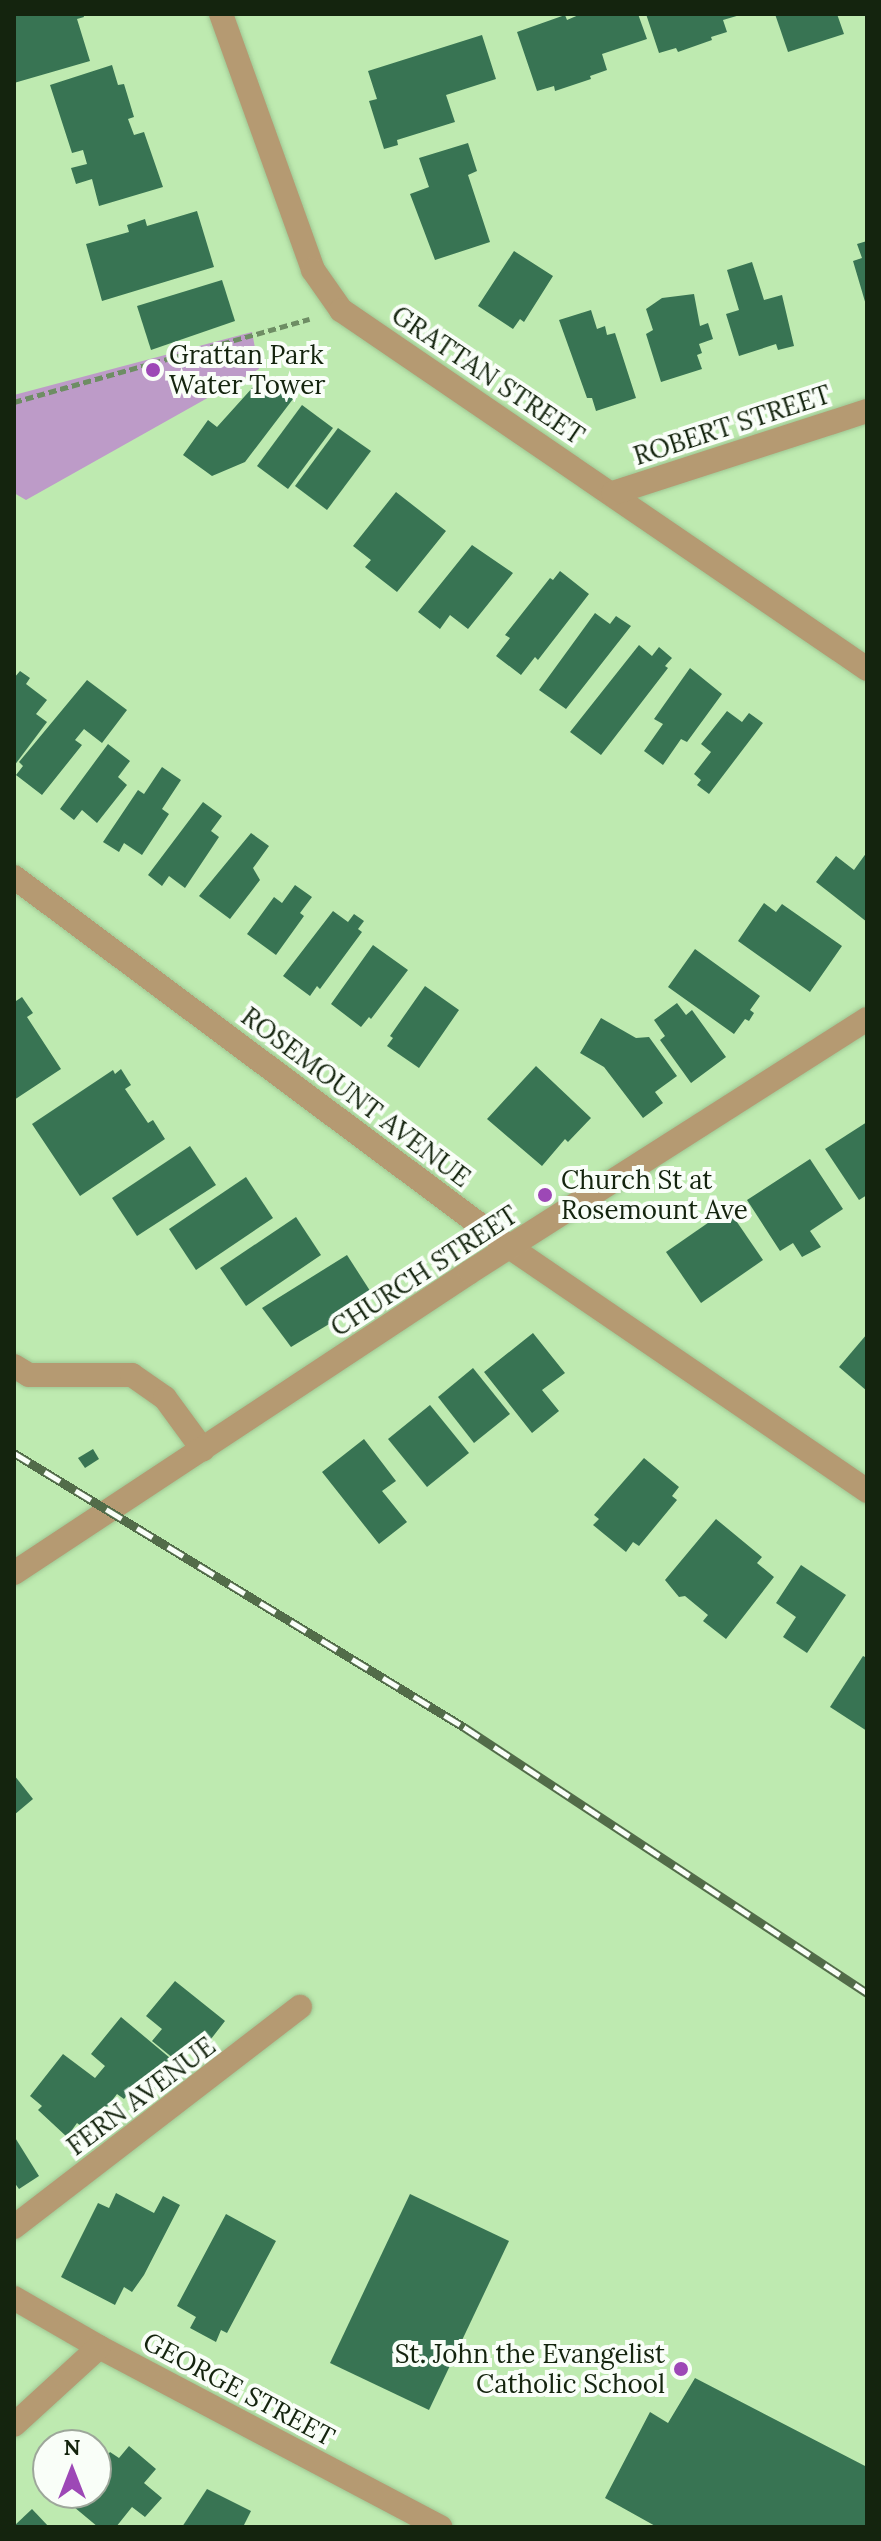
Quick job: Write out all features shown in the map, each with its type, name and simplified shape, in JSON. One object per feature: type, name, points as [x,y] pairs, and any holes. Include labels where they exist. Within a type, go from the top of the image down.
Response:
[{"type":"street","name":"GRATTAN STREET","points":[[221,14],[313,270],[341,310],[867,669]]},
{"type":"street","name":"ROBERT STREET","points":[[613,493],[867,411]]},
{"type":"street","name":"ROSEMOUNT AVENUE","points":[[14,877],[511,1248],[867,1491]]},
{"type":"street","name":"CHURCH STREET","points":[[14,1573],[470,1272],[867,1019]]},
{"type":"street","points":[[14,1366],[29,1375],[132,1375],[165,1398],[203,1450]]},
{"type":"street","name":"FERN AVENUE","points":[[14,2227],[300,2007]]},
{"type":"street","name":"GEORGE STREET","points":[[14,2298],[99,2347],[440,2527]]},
{"type":"street","points":[[14,2425],[99,2347]]},
{"type":"path","points":[[14,402],[341,310]]},
{"type":"shaded area","points":[[252,332],[259,369],[26,500],[14,493],[14,395]]},
{"type":"building","points":[[14,14],[83,14],[84,17],[77,19],[90,61],[14,83]]},
{"type":"building","points":[[581,14],[638,14],[647,39],[602,54],[607,70],[590,76],[591,79],[555,91],[554,86],[537,91],[517,32],[565,15],[567,20]]},
{"type":"building","points":[[646,14],[740,15],[723,20],[727,32],[711,37],[712,40],[678,52],[676,48],[659,53]]},
{"type":"building","points":[[775,14],[837,14],[844,34],[788,52]]},
{"type":"building","points":[[482,35],[496,79],[446,95],[455,122],[397,140],[398,145],[384,149],[369,101],[377,99],[368,71]]},
{"type":"building","points":[[112,65],[118,85],[124,84],[134,117],[128,119],[134,135],[144,132],[163,187],[99,206],[92,179],[76,184],[71,168],[87,164],[83,150],[72,153],[50,85]]},
{"type":"building","points":[[468,143],[477,171],[468,175],[490,242],[435,260],[410,194],[429,187],[419,158]]},
{"type":"building","points":[[197,211],[214,267],[102,301],[86,244],[129,232],[127,225],[145,219],[147,226]]},
{"type":"building","points":[[867,241],[866,305],[853,261],[862,258],[857,244]]},
{"type":"building","points":[[514,251],[553,276],[524,322],[520,319],[513,329],[478,306]]},
{"type":"building","points":[[752,262],[764,300],[782,295],[794,346],[778,350],[776,344],[739,356],[726,314],[739,310],[727,270]]},
{"type":"building","points":[[222,280],[235,321],[151,350],[137,306]]},
{"type":"building","points":[[694,294],[700,326],[708,323],[713,339],[699,344],[702,353],[697,355],[702,369],[661,382],[646,334],[653,330],[646,309],[662,298]]},
{"type":"building","points":[[591,310],[597,329],[605,326],[607,335],[615,333],[636,398],[596,411],[592,398],[587,398],[559,320]]},
{"type":"building","points":[[262,377],[293,399],[245,462],[212,476],[183,455],[208,420],[217,427]]},
{"type":"building","points":[[302,405],[333,428],[288,489],[257,466]]},
{"type":"building","points":[[338,428],[371,451],[327,510],[295,486]]},
{"type":"building","points":[[396,492],[446,531],[397,592],[365,567],[371,560],[353,546]]},
{"type":"building","points":[[472,545],[513,573],[468,629],[450,615],[440,629],[418,612]]},
{"type":"building","points":[[560,571],[589,594],[538,660],[535,657],[521,675],[496,656],[510,638],[505,635],[550,578],[553,580]]},
{"type":"building","points":[[595,613],[610,624],[616,616],[631,626],[566,709],[539,690]]},
{"type":"building","points":[[639,645],[652,656],[659,647],[672,658],[665,666],[668,668],[601,755],[570,732]]},
{"type":"building","points":[[690,668],[722,694],[687,742],[681,739],[663,765],[644,751],[663,724],[654,719]]},
{"type":"building","points":[[20,671],[30,678],[26,684],[47,700],[36,714],[47,722],[14,766],[14,678]]},
{"type":"building","points":[[87,680],[127,710],[102,743],[84,729],[75,740],[82,745],[42,795],[16,775],[23,766],[19,762]]},
{"type":"building","points":[[727,711],[742,722],[749,713],[763,723],[709,794],[697,785],[701,780],[694,774],[711,752],[701,744]]},
{"type":"building","points":[[108,744],[130,761],[118,777],[127,785],[97,823],[82,810],[74,820],[60,809]]},
{"type":"building","points":[[162,767],[181,780],[162,809],[169,814],[142,855],[124,843],[119,852],[103,842],[138,790],[144,794]]},
{"type":"building","points":[[203,802],[222,816],[211,831],[219,837],[185,888],[169,876],[162,886],[148,875]]},
{"type":"building","points":[[251,833],[269,846],[253,868],[260,880],[230,919],[199,896]]},
{"type":"building","points":[[867,852],[867,922],[816,882],[836,856],[854,870]]},
{"type":"building","points":[[295,885],[312,897],[300,913],[304,916],[276,955],[247,934],[274,897],[282,903]]},
{"type":"building","points":[[764,903],[776,912],[782,904],[842,946],[810,992],[738,941]]},
{"type":"building","points":[[333,911],[348,922],[354,914],[364,921],[358,929],[362,932],[320,989],[317,986],[310,996],[283,976]]},
{"type":"building","points":[[373,945],[408,970],[371,1019],[369,1017],[361,1027],[331,1004]]},
{"type":"building","points":[[695,949],[760,996],[750,1010],[754,1013],[749,1021],[745,1019],[734,1034],[668,987]]},
{"type":"building","points":[[425,986],[459,1010],[419,1068],[387,1046],[393,1038],[390,1036]]},
{"type":"building","points":[[14,997],[16,1001],[22,997],[33,1013],[27,1017],[61,1069],[14,1100]]},
{"type":"building","points":[[677,1003],[686,1015],[692,1010],[726,1057],[691,1083],[660,1040],[665,1036],[654,1020]]},
{"type":"building","points":[[601,1018],[636,1038],[649,1037],[677,1076],[655,1092],[663,1103],[643,1118],[604,1067],[580,1053]]},
{"type":"building","points":[[536,1066],[591,1118],[568,1142],[565,1139],[542,1166],[487,1119]]},
{"type":"building","points":[[121,1069],[131,1085],[125,1089],[148,1123],[153,1120],[165,1139],[80,1196],[32,1124],[113,1070],[115,1074]]},
{"type":"building","points":[[867,1122],[867,1195],[859,1200],[825,1149]]},
{"type":"building","points":[[190,1146],[216,1185],[137,1236],[112,1198]]},
{"type":"building","points":[[810,1159],[843,1209],[810,1231],[821,1247],[802,1257],[793,1243],[780,1251],[747,1200]]},
{"type":"building","points":[[246,1177],[273,1218],[196,1270],[169,1229]]},
{"type":"building","points":[[728,1209],[763,1260],[701,1303],[666,1252]]},
{"type":"building","points":[[296,1217],[321,1255],[246,1306],[220,1268]]},
{"type":"building","points":[[347,1255],[374,1297],[291,1347],[262,1308]]},
{"type":"building","points":[[533,1333],[565,1373],[542,1390],[559,1411],[532,1433],[484,1372]]},
{"type":"building","points":[[867,1334],[867,1391],[839,1367]]},
{"type":"building","points":[[473,1368],[510,1414],[474,1443],[438,1397]]},
{"type":"building","points":[[430,1405],[469,1453],[427,1487],[388,1439]]},
{"type":"building","points":[[364,1439],[396,1481],[382,1491],[407,1522],[379,1544],[322,1472]]},
{"type":"building","points":[[93,1449],[99,1459],[85,1468],[78,1458]]},
{"type":"building","points":[[644,1458],[679,1487],[672,1496],[677,1500],[639,1546],[633,1542],[626,1552],[593,1525],[599,1519],[594,1515]]},
{"type":"building","points":[[716,1519],[762,1557],[757,1563],[774,1577],[726,1639],[703,1621],[708,1615],[685,1596],[679,1597],[665,1580]]},
{"type":"building","points":[[801,1565],[846,1595],[807,1653],[783,1637],[796,1617],[776,1603]]},
{"type":"building","points":[[863,1656],[867,1658],[867,1731],[830,1707]]},
{"type":"building","points":[[14,1775],[33,1799],[14,1815]]},
{"type":"building","points":[[175,1981],[225,2021],[197,2057],[189,2050],[179,2063],[152,2041],[162,2029],[146,2016]]},
{"type":"building","points":[[121,2017],[170,2058],[155,2078],[159,2082],[150,2094],[145,2090],[141,2095],[132,2089],[124,2099],[117,2094],[91,2128],[85,2129],[77,2123],[67,2137],[38,2110],[42,2106],[30,2096],[63,2054],[95,2078],[105,2066],[91,2054]]},
{"type":"building","points":[[14,2136],[39,2176],[19,2189],[14,2182]]},
{"type":"building","points":[[116,2193],[154,2213],[163,2196],[180,2205],[144,2275],[132,2292],[124,2287],[115,2305],[61,2277],[98,2203],[109,2208]]},
{"type":"building","points":[[410,2194],[509,2241],[429,2410],[330,2363]]},
{"type":"building","points":[[226,2214],[276,2241],[227,2333],[221,2330],[216,2342],[190,2328],[196,2317],[177,2306]]},
{"type":"building","points":[[695,2378],[867,2467],[867,2527],[657,2527],[605,2498],[650,2412],[668,2423]]},
{"type":"building","points":[[129,2446],[156,2469],[144,2483],[162,2498],[145,2517],[132,2507],[116,2527],[98,2527],[76,2509],[112,2509],[112,2453],[119,2458]]},
{"type":"building","points":[[207,2489],[251,2511],[243,2527],[182,2527]]},
{"type":"building","points":[[32,2509],[49,2527],[14,2527]]},
{"type":"railway","points":[[14,1453],[464,1727],[867,1993]]},
{"type":"place","name":"Grattan Park Water Tower","points":[[153,370]]},
{"type":"place","name":"Church St at Rosemount Ave","points":[[545,1195]]},
{"type":"place","name":"St. John the Evangelist Catholic School","points":[[681,2369]]}]
